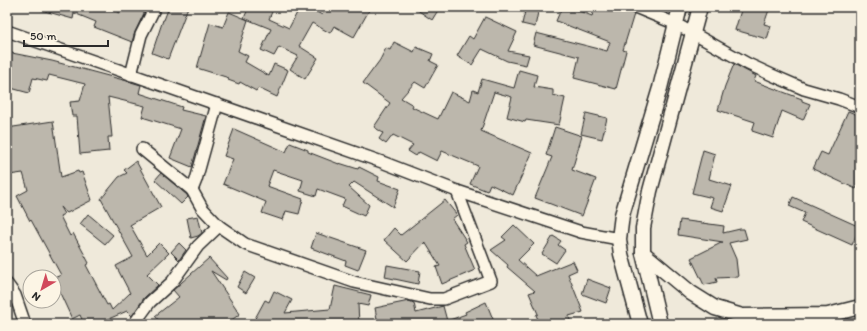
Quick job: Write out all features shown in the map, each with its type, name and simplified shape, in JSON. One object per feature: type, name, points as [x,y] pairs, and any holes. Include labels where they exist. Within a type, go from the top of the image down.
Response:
[{"type":"main road","points":[[629,324],[639,318],[620,254],[619,239],[622,215],[660,88],[680,7]]},
{"type":"main road","points":[[660,324],[643,253],[643,228],[650,191],[700,7]]},
{"type":"main road","points":[[643,253],[691,293],[715,308],[742,316],[828,315],[860,307]]},
{"type":"main road","points":[[819,324],[860,313]]},
{"type":"street","points":[[131,75],[141,35],[155,7]]},
{"type":"street","points":[[635,7],[676,24],[748,64],[772,75],[804,89],[839,98],[860,107]]},
{"type":"street","points":[[7,31],[382,162],[457,192],[581,232],[619,239]]},
{"type":"street","points":[[192,190],[217,104]]},
{"type":"street","points":[[142,148],[192,190],[202,208],[219,226],[245,244],[354,282],[430,299],[444,299],[491,281],[457,192]]},
{"type":"street","points":[[134,324],[150,302],[172,282],[198,246],[219,226]]},
{"type":"street","points":[[7,284],[15,295],[24,324]]},
{"type":"building","points":[[42,7],[106,7],[119,13],[121,7],[147,7],[132,42],[94,27],[96,22],[74,13],[73,19],[41,10]]},
{"type":"building","points":[[169,7],[188,7],[168,59],[152,53]]},
{"type":"building","points":[[249,7],[274,7],[269,19],[289,28],[300,7],[308,7],[322,15],[325,7],[371,7],[354,37],[334,26],[330,33],[312,23],[299,46],[318,58],[305,79],[290,69],[298,56],[279,47],[274,56],[261,50],[271,29],[244,18]]},
{"type":"building","points":[[413,7],[440,7],[432,20]]},
{"type":"building","points":[[526,7],[539,7],[535,27],[522,24]]},
{"type":"building","points":[[562,7],[569,7],[592,16],[595,7],[628,7],[630,12],[634,14],[623,50],[626,51],[616,89],[574,78],[579,57],[533,45],[536,33],[607,51],[610,42],[556,21]]},
{"type":"building","points":[[742,7],[770,7],[764,24],[771,26],[767,39],[735,30]]},
{"type":"building","points":[[229,12],[248,20],[238,51],[248,56],[245,62],[269,76],[274,64],[288,70],[277,97],[258,88],[256,91],[240,82],[239,84],[228,80],[229,78],[197,68],[210,23],[223,27]]},
{"type":"building","points":[[485,17],[517,32],[508,51],[529,55],[526,65],[507,61],[482,49],[472,65],[457,56],[469,36],[473,39]]},
{"type":"building","points":[[394,42],[414,52],[416,47],[433,54],[430,61],[438,65],[425,88],[415,82],[401,98],[413,105],[412,107],[438,119],[451,92],[470,101],[473,90],[478,92],[482,79],[514,88],[519,70],[537,75],[534,87],[553,90],[553,95],[565,98],[559,125],[526,120],[525,122],[507,117],[512,97],[494,92],[481,131],[532,153],[513,195],[490,184],[487,191],[470,184],[478,166],[442,151],[437,161],[419,152],[416,156],[408,151],[413,145],[393,135],[386,144],[379,139],[383,133],[374,127],[390,103],[363,83],[380,60],[386,48],[390,50]]},
{"type":"building","points":[[7,52],[52,61],[141,85],[139,93],[182,107],[181,110],[206,116],[192,167],[170,158],[181,129],[142,117],[145,106],[108,97],[112,137],[108,137],[109,151],[80,154],[77,116],[72,116],[70,102],[80,101],[85,84],[49,75],[47,81],[33,78],[29,93],[7,87]]},
{"type":"building","points":[[734,64],[756,76],[754,81],[802,99],[802,101],[810,104],[803,120],[782,111],[773,138],[752,131],[755,122],[718,110],[725,86]]},
{"type":"building","points":[[848,111],[860,116],[860,181],[856,189],[813,169],[821,152],[828,155]]},
{"type":"building","points":[[586,113],[607,118],[602,139],[581,134]]},
{"type":"building","points":[[53,121],[61,177],[78,171],[79,173],[82,172],[92,200],[67,213],[60,207],[64,214],[60,216],[70,236],[73,233],[89,263],[86,265],[107,305],[109,304],[112,310],[130,293],[116,266],[133,257],[101,199],[119,177],[127,173],[124,170],[136,161],[161,207],[130,225],[147,255],[159,243],[169,253],[147,274],[158,285],[144,298],[132,316],[127,311],[97,324],[84,324],[80,315],[72,319],[62,297],[62,269],[58,269],[17,196],[28,190],[23,173],[9,175],[7,161],[7,128]]},
{"type":"building","points":[[555,127],[582,136],[572,170],[596,179],[582,216],[535,198],[552,157],[546,155]]},
{"type":"building","points":[[234,129],[286,152],[290,143],[339,164],[358,169],[359,167],[379,177],[378,181],[400,189],[393,207],[354,182],[349,187],[369,205],[364,216],[342,206],[345,199],[318,189],[316,196],[300,191],[303,180],[273,170],[267,186],[303,199],[299,214],[286,211],[283,220],[262,213],[266,202],[223,184],[233,159],[224,156]]},
{"type":"building","points":[[703,150],[715,154],[709,179],[732,186],[723,211],[710,207],[713,198],[692,193]]},
{"type":"building","points":[[161,173],[187,195],[188,197],[181,204],[155,180]]},
{"type":"building","points":[[793,197],[860,227],[852,245],[801,222],[805,213],[789,206]]},
{"type":"building","points":[[445,200],[457,215],[452,219],[467,242],[464,244],[475,270],[442,284],[436,267],[440,266],[425,242],[407,261],[384,240],[394,228],[401,235]]},
{"type":"building","points":[[88,214],[113,235],[105,244],[80,224]]},
{"type":"building","points":[[198,216],[202,233],[191,238],[187,218]]},
{"type":"building","points":[[680,220],[724,226],[723,233],[744,229],[747,239],[729,243],[736,259],[738,277],[716,278],[717,282],[704,285],[691,258],[723,242],[678,235]]},
{"type":"building","points":[[514,225],[534,244],[518,260],[536,276],[573,261],[577,270],[568,274],[583,312],[569,316],[571,324],[540,324],[536,315],[538,314],[529,293],[535,291],[507,267],[508,265],[491,250],[506,240],[502,237]]},
{"type":"building","points":[[316,233],[366,250],[358,270],[345,265],[346,261],[311,248]]},
{"type":"building","points":[[553,236],[561,241],[558,245],[565,250],[556,263],[542,254]]},
{"type":"building","points":[[179,243],[186,250],[179,260],[171,252]]},
{"type":"building","points":[[209,258],[227,278],[226,280],[211,271],[240,314],[226,324],[162,324],[155,316],[179,297],[173,290]]},
{"type":"building","points":[[387,265],[420,271],[418,284],[385,277]]},
{"type":"building","points":[[245,272],[255,278],[246,293],[237,287]]},
{"type":"building","points":[[587,279],[611,288],[606,303],[582,294]]},
{"type":"building","points":[[335,286],[371,295],[368,306],[358,304],[359,324],[252,324],[265,300],[269,302],[274,291],[292,300],[285,313],[330,309]]},
{"type":"building","points":[[409,301],[414,303],[416,313],[443,306],[447,321],[466,314],[465,312],[486,302],[495,324],[378,324],[375,308]]}]
